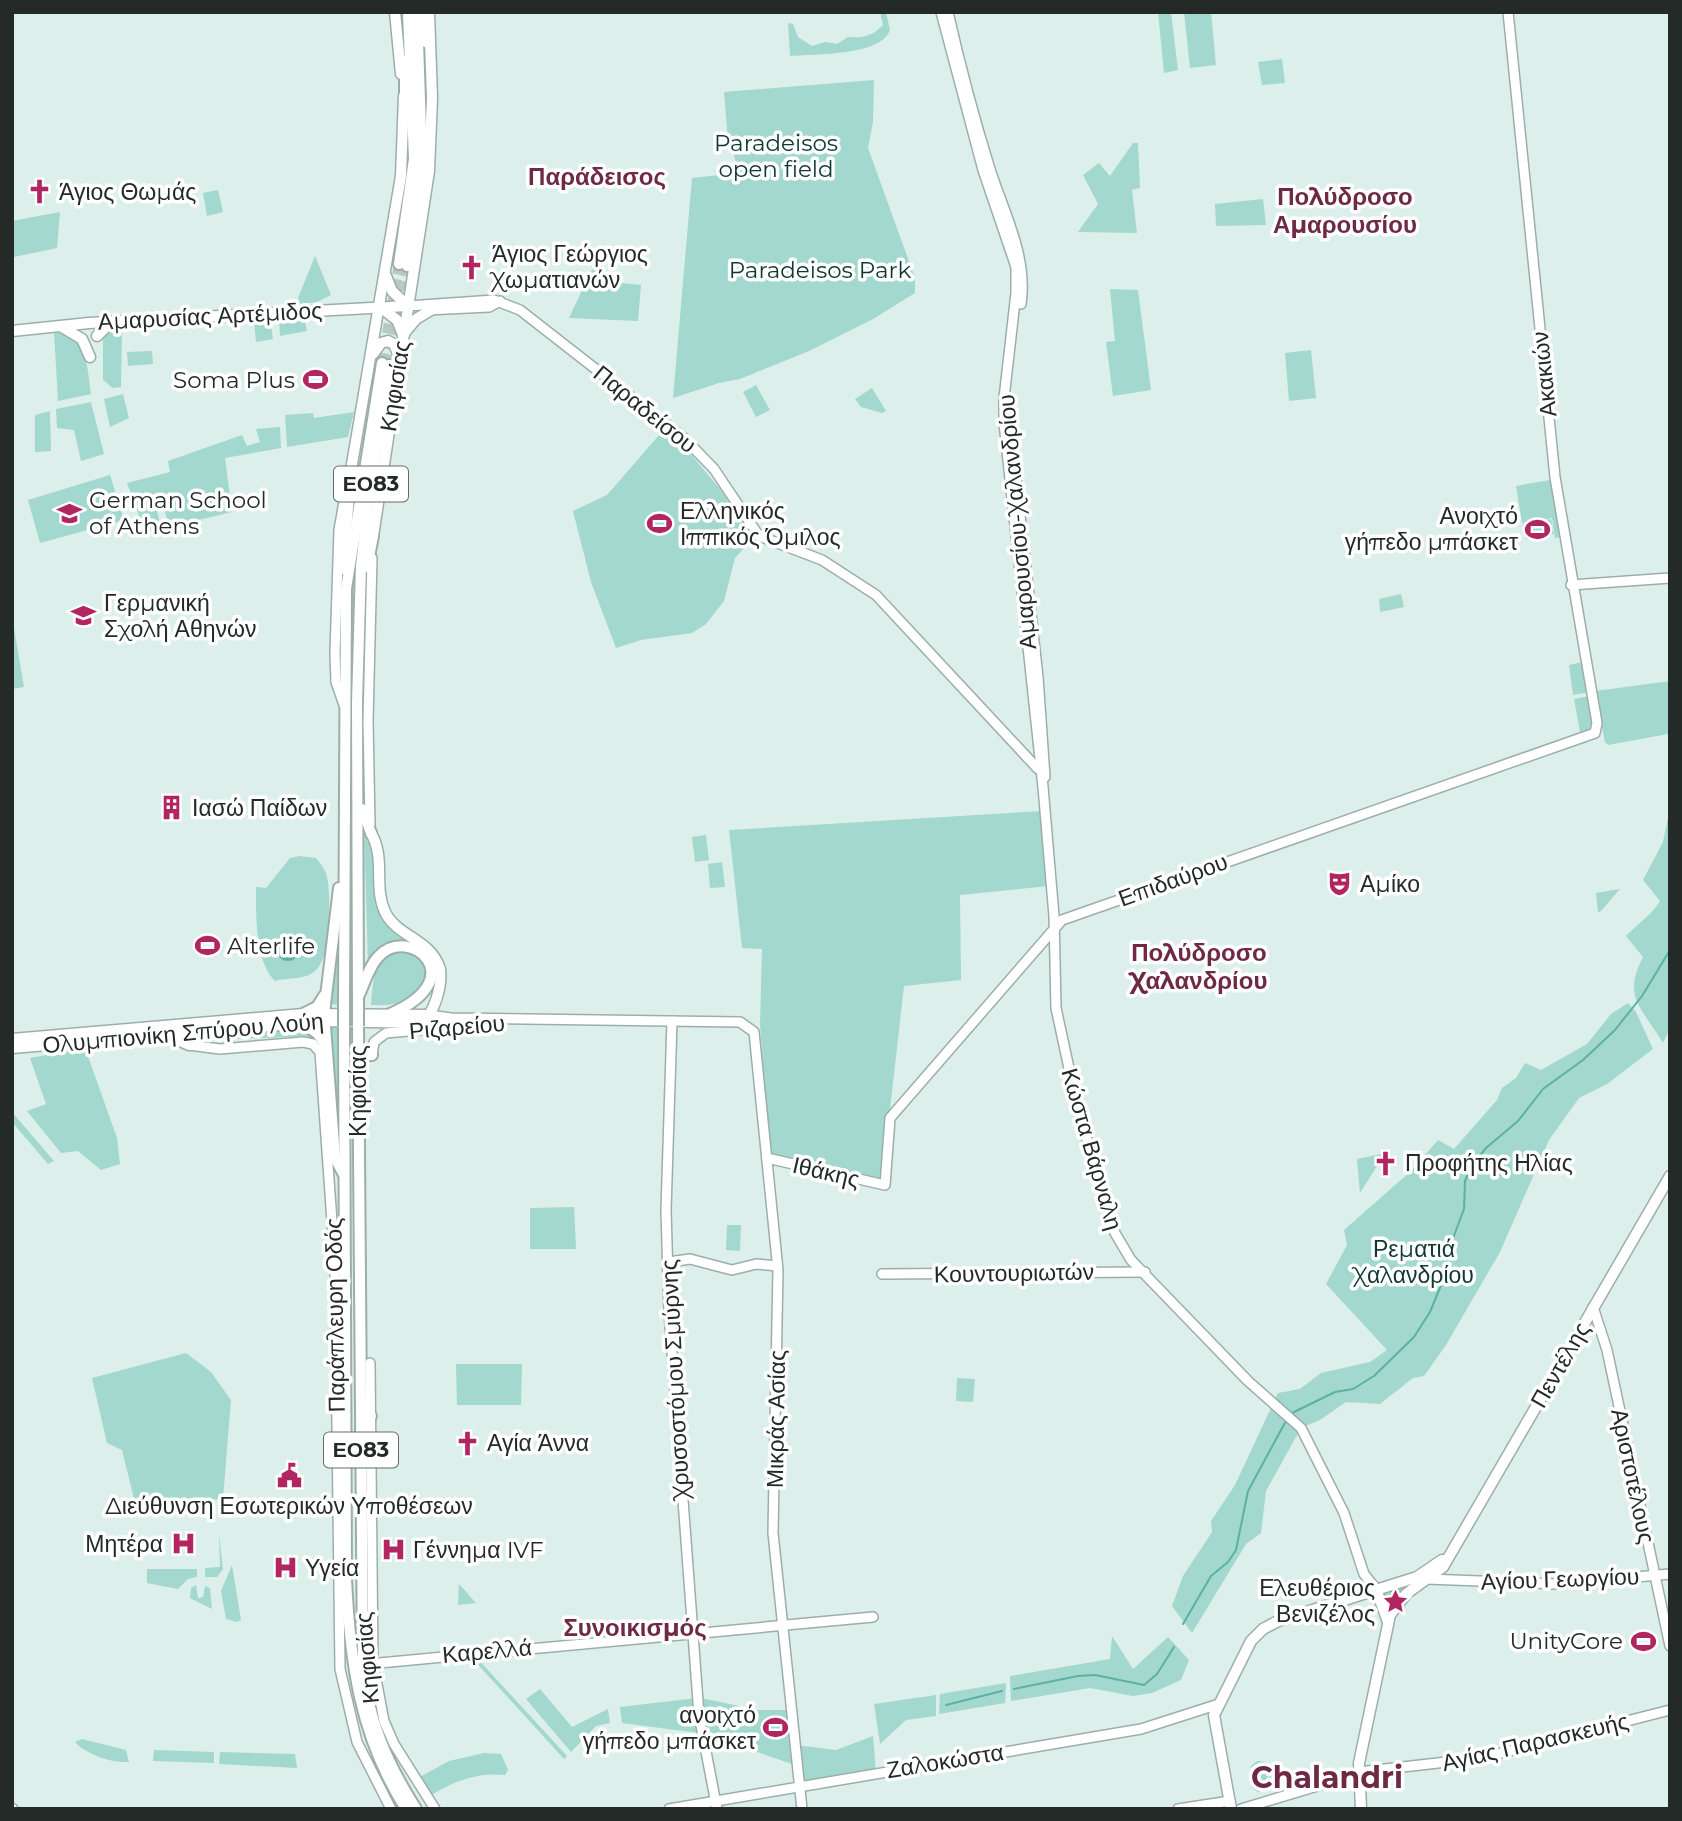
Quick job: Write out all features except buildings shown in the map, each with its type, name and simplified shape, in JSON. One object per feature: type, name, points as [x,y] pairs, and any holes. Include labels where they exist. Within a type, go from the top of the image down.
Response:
[{"type":"main road","name":"Κηφισίας","points":[[373,537],[386,361],[380,307],[401,176],[405,102],[395,12]]},
{"type":"main road","points":[[405,102],[407,12]]},
{"type":"main road","points":[[407,12],[414,159],[403,265],[422,160],[427,12]]},
{"type":"main road","points":[[417,12],[423,115]]},
{"type":"main road","name":"Κηφισίας","points":[[351,470],[386,361],[403,336],[408,306],[429,171],[432,98],[427,12]]},
{"type":"main road","points":[[385,272],[392,291],[408,306]]},
{"type":"main road","name":"Αμαρυσίας Αρτέμιδος","points":[[12,331],[113,321],[408,306]]},
{"type":"main road","points":[[380,307],[397,320],[403,336]]},
{"type":"main road","points":[[403,336],[416,318],[431,310]]},
{"type":"main road","points":[[97,336],[113,321]]},
{"type":"main road","points":[[58,326],[82,338],[90,357]]},
{"type":"main road","name":"Κηφισίας","points":[[386,361],[346,589],[344,869],[352,1013],[358,1056],[357,1236],[363,1664],[373,1750],[405,1809]]},
{"type":"main road","name":"Κηφισίας","points":[[386,361],[368,503],[359,604],[352,1013],[344,1175],[341,1507],[346,1591],[363,1664],[367,1696],[379,1740],[416,1809]]},
{"type":"main road","points":[[346,589],[343,548],[351,470]]},
{"type":"main road","points":[[359,604],[373,537]]},
{"type":"main road","points":[[358,738],[368,719]]},
{"type":"main road","points":[[358,782],[363,813],[370,833]]},
{"type":"main road","name":"Κηφισίας","points":[[370,833],[379,848],[380,893],[386,914],[401,929],[427,946],[438,962],[440,984],[429,1015],[421,1023]]},
{"type":"main road","points":[[344,869],[335,902],[324,1017],[335,1158],[344,1175]]},
{"type":"main road","points":[[352,1013],[380,954],[400,946],[414,948],[428,961],[431,973],[429,986],[415,1003],[390,1014]]},
{"type":"main road","points":[[327,990],[317,1007],[303,1019],[318,1034],[327,1050]]},
{"type":"main road","name":"Ριζαρείου","points":[[352,1013],[429,1015]]},
{"type":"main road","name":"Ριζαρείου","points":[[352,1013],[421,1023]]},
{"type":"main road","name":"Ολυμπιονίκη Σπύρου Λούη","points":[[12,1040],[303,1019],[352,1013]]},
{"type":"main road","name":"Ολυμπιονίκη Σπύρου Λούη","points":[[12,1048],[164,1035],[188,1028]]},
{"type":"main road","points":[[164,1035],[189,1045]]},
{"type":"main road","points":[[358,1056],[372,1055]]},
{"type":"main road","name":"Πεντέλης","points":[[1443,1567],[1670,1176]]},
{"type":"main road","points":[[357,1236],[367,1249]]},
{"type":"main road","points":[[335,1298],[344,1281]]},
{"type":"main road","points":[[360,1340],[370,1363]]},
{"type":"main road","points":[[361,1431],[370,1416]]},
{"type":"main road","points":[[362,1528],[372,1515]]},
{"type":"main road","points":[[1230,1805],[1214,1715],[1251,1641],[1263,1629],[1288,1617],[1425,1573],[1449,1554]]},
{"type":"main road","points":[[1361,1809],[1358,1773],[1388,1622],[1401,1599],[1443,1567]]},
{"type":"main road","points":[[1411,1579],[1427,1579]]},
{"type":"main road","points":[[1376,1589],[1388,1622]]},
{"type":"street","name":"Αμαρουσίου-Χαλανδρίου","points":[[941,12],[986,180],[1016,267],[1015,310],[1003,412],[1040,745]]},
{"type":"street","name":"Αμαρουσίου-Χαλανδρίου","points":[[948,12],[1023,276],[1009,407],[1040,745]]},
{"type":"street","name":"Ακακιών","points":[[1508,12],[1538,319],[1571,585],[1597,723],[1595,733]]},
{"type":"street","points":[[408,306],[500,301]]},
{"type":"street","points":[[408,306],[415,311],[489,307],[500,301]]},
{"type":"street","name":"Παραδείσου","points":[[500,301],[517,308],[684,438],[715,469],[759,536],[822,560],[876,595],[1039,769]]},
{"type":"street","name":"Κηφισίας","points":[[344,705],[336,682],[337,566],[342,505],[351,470]]},
{"type":"street","name":"Κηφισίας","points":[[370,833],[368,719],[373,537]]},
{"type":"street","points":[[1571,585],[1670,578]]},
{"type":"street","name":"Επιδαύρου","points":[[885,1185],[890,1118],[1054,928],[1067,918],[1595,733]]},
{"type":"street","points":[[1022,750],[1040,745]]},
{"type":"street","name":"Κώστα Βάρναλη","points":[[1040,745],[1039,769],[1043,787]]},
{"type":"street","name":"Κώστα Βάρναλη","points":[[1040,745],[1054,916],[1059,1033],[1078,1110],[1115,1233],[1127,1255],[1308,1440],[1344,1513],[1364,1574],[1376,1589]]},
{"type":"street","points":[[1054,916],[1067,918]]},
{"type":"street","points":[[1036,949],[1055,962]]},
{"type":"street","name":"Ριζαρείου","points":[[429,1015],[451,1018],[740,1022],[753,1029]]},
{"type":"street","name":"Ριζαρείου","points":[[421,1023],[451,1018]]},
{"type":"street","name":"Ριζαρείου","points":[[372,1055],[374,1042],[386,1033],[557,1018]]},
{"type":"street","name":"Χρυσοστόμου Σμύρνης","points":[[672,1021],[666,1162],[677,1450],[702,1736],[716,1805]]},
{"type":"street","points":[[188,1028],[189,1045]]},
{"type":"street","name":"Μικράς Ασίας","points":[[753,1029],[777,1266],[778,1397],[773,1533],[802,1809]]},
{"type":"street","name":"Παράπλευρη Οδός","points":[[189,1045],[220,1049],[303,1042],[318,1049],[328,1139],[335,1298],[341,1507],[340,1669],[357,1742],[391,1809]]},
{"type":"street","name":"Ιθάκης","points":[[767,1158],[885,1185]]},
{"type":"street","points":[[668,1262],[690,1259],[732,1270],[756,1264],[777,1266]]},
{"type":"street","name":"Κουντουριωτών","points":[[882,1274],[1145,1272]]},
{"type":"street","name":"Αριστοτέλους","points":[[1593,1307],[1607,1350],[1670,1646]]},
{"type":"street","points":[[370,1363],[372,1515],[363,1664],[394,1744],[435,1809]]},
{"type":"street","name":"Αγίου Γεωργίου","points":[[1443,1567],[1444,1576],[1451,1581]]},
{"type":"street","name":"Αγίου Γεωργίου","points":[[1427,1579],[1557,1584],[1670,1574]]},
{"type":"street","name":"Καρελλά","points":[[363,1664],[783,1623],[873,1617]]},
{"type":"street","name":"Ζαλοκώστα","points":[[669,1809],[716,1805],[798,1786],[1141,1729],[1219,1704]]},
{"type":"street","name":"Αγίας Παρασκευής","points":[[1241,1809],[1358,1773],[1482,1758],[1670,1710]]},
{"type":"street","points":[[1178,1809],[1230,1805]]},
{"type":"green space","points":[[880,12],[886,12],[890,30],[874,45],[846,52],[790,56],[788,23],[793,24],[798,37],[812,46],[825,42],[837,44],[848,37],[862,37],[875,32],[883,25]]},
{"type":"green space","points":[[1158,12],[1171,12],[1178,70],[1164,73]]},
{"type":"green space","points":[[1184,12],[1211,12],[1216,65],[1190,68]]},
{"type":"green space","points":[[1282,59],[1285,83],[1262,85],[1258,62]]},
{"type":"green space","name":"Paradeisos Park","points":[[874,80],[873,122],[868,148],[915,278],[915,293],[873,319],[809,351],[740,379],[673,398],[692,178],[738,173],[731,141],[728,140],[724,92]]},
{"type":"green space","points":[[1133,143],[1138,143],[1140,188],[1132,190],[1137,233],[1078,232],[1098,204],[1083,175],[1099,163],[1110,176]]},
{"type":"green space","points":[[218,190],[223,212],[207,216],[203,193]]},
{"type":"green space","points":[[1263,199],[1266,225],[1216,226],[1215,204]]},
{"type":"green space","points":[[60,212],[57,248],[14,257],[12,221]]},
{"type":"green space","points":[[315,256],[331,295],[317,302],[300,304],[298,298]]},
{"type":"green space","points":[[596,261],[603,263],[602,281],[641,285],[638,321],[569,318]]},
{"type":"green space","points":[[1110,289],[1138,290],[1151,390],[1113,396],[1106,342],[1115,341]]},
{"type":"green space","points":[[304,317],[307,331],[280,336],[279,319]]},
{"type":"green space","points":[[270,320],[273,339],[256,342],[254,321]]},
{"type":"green space","points":[[112,329],[122,329],[121,387],[113,388],[103,380],[103,336]]},
{"type":"green space","points":[[54,332],[65,334],[80,345],[91,394],[58,401]]},
{"type":"green space","points":[[1311,350],[1316,398],[1289,401],[1285,353]]},
{"type":"green space","points":[[152,351],[153,364],[128,366],[127,352]]},
{"type":"green space","points":[[756,385],[770,410],[756,417],[743,392]]},
{"type":"green space","points":[[872,388],[886,411],[882,413],[861,407],[855,399]]},
{"type":"green space","points":[[123,394],[129,418],[110,427],[104,399]]},
{"type":"green space","points":[[91,402],[104,454],[81,461],[74,430],[57,428],[56,409]]},
{"type":"green space","points":[[50,411],[51,451],[35,452],[35,415]]},
{"type":"green space","points":[[354,412],[348,437],[287,447],[285,415],[313,413],[314,418]]},
{"type":"green space","name":"Ελληνικός Ιππικός Όμιλος","points":[[667,426],[720,489],[753,538],[735,558],[724,601],[706,624],[692,633],[641,640],[616,648],[591,582],[573,511],[607,495]]},
{"type":"green space","points":[[280,427],[281,448],[225,458],[232,512],[169,527],[164,508],[157,510],[161,529],[145,532],[127,483],[170,472],[168,461],[242,435],[247,446],[260,442],[256,429]]},
{"type":"green space","points":[[110,475],[124,520],[40,543],[28,500]]},
{"type":"green space","points":[[1550,480],[1560,537],[1555,538],[1552,518],[1522,523],[1516,486]]},
{"type":"green space","name":"Ανοιχτό γήπεδο μπάσκετ","points":[[1551,519],[1554,534],[1526,539],[1523,524]]},
{"type":"green space","points":[[1401,594],[1404,607],[1380,612],[1379,599]]},
{"type":"green space","points":[[12,616],[24,687],[12,689]]},
{"type":"green space","points":[[1583,662],[1590,692],[1573,695],[1569,665]]},
{"type":"green space","points":[[1670,681],[1668,734],[1608,745],[1605,742],[1595,691]]},
{"type":"green space","points":[[1590,696],[1593,722],[1589,729],[1580,732],[1574,699]]},
{"type":"green space","points":[[1670,808],[1670,1028],[1663,1043],[1637,1002],[1634,983],[1643,957],[1626,936],[1660,901],[1643,880],[1663,842]]},
{"type":"green space","points":[[1042,811],[1049,886],[960,895],[961,980],[904,986],[882,1179],[769,1153],[760,1024],[762,949],[742,948],[729,830]]},
{"type":"green space","points":[[364,824],[378,851],[381,915],[409,941],[393,942],[368,965]]},
{"type":"green space","points":[[706,835],[709,860],[695,862],[692,837]]},
{"type":"green space","points":[[290,858],[316,858],[326,874],[329,911],[325,951],[322,962],[313,973],[275,981],[268,973],[260,950],[256,887],[266,888]]},
{"type":"green space","points":[[722,862],[725,887],[710,888],[708,864]]},
{"type":"green space","points":[[1620,889],[1600,912],[1598,912],[1596,893]]},
{"type":"green space","points":[[340,901],[340,1005],[329,1004]]},
{"type":"green space","points":[[400,951],[419,959],[426,979],[415,993],[397,1004],[371,1005],[379,964],[384,958]]},
{"type":"green space","name":"Ρεματιά Χαλανδρίου","points":[[1628,1003],[1636,1012],[1653,1049],[1607,1084],[1579,1098],[1549,1140],[1500,1252],[1446,1345],[1424,1376],[1413,1378],[1380,1404],[1346,1402],[1320,1420],[1301,1428],[1266,1491],[1261,1533],[1246,1544],[1192,1633],[1172,1606],[1183,1576],[1212,1532],[1211,1521],[1235,1485],[1278,1393],[1300,1389],[1321,1373],[1370,1362],[1387,1350],[1326,1284],[1347,1245],[1344,1230],[1411,1171],[1438,1140],[1454,1149],[1497,1100],[1502,1088],[1516,1078],[1525,1063],[1541,1070],[1587,1044],[1611,1014]]},
{"type":"green space","points":[[340,1026],[339,1129],[330,1027]]},
{"type":"green space","points":[[293,1028],[308,1031],[318,1041],[306,1036],[197,1041],[195,1037]]},
{"type":"green space","points":[[85,1048],[117,1138],[120,1164],[101,1170],[78,1151],[61,1153],[27,1111],[46,1104],[30,1058]]},
{"type":"green space","points":[[12,1112],[54,1161],[48,1164],[12,1122]]},
{"type":"green space","points":[[1385,1153],[1360,1193],[1357,1159]]},
{"type":"green space","points":[[574,1207],[576,1249],[530,1249],[530,1208]]},
{"type":"green space","points":[[727,1225],[741,1225],[740,1251],[726,1250]]},
{"type":"green space","points":[[186,1353],[211,1372],[231,1400],[223,1499],[135,1503],[122,1450],[107,1443],[92,1378]]},
{"type":"green space","points":[[456,1364],[522,1364],[521,1405],[457,1405]]},
{"type":"green space","points":[[957,1378],[975,1379],[973,1402],[956,1401]]},
{"type":"green space","points":[[219,1533],[223,1569],[217,1577],[205,1577],[205,1568],[220,1567]]},
{"type":"green space","points":[[232,1565],[241,1620],[237,1622],[226,1619],[221,1591]]},
{"type":"green space","points":[[147,1569],[197,1569],[197,1577],[188,1579],[178,1589],[147,1583]]},
{"type":"green space","points":[[1412,1583],[1389,1608],[1383,1590]]},
{"type":"green space","points":[[459,1584],[476,1603],[458,1605]]},
{"type":"green space","points":[[196,1585],[198,1598],[203,1597],[205,1586],[210,1588],[212,1609],[190,1598],[191,1588]]},
{"type":"green space","points":[[1112,1636],[1133,1669],[1168,1637],[1189,1660],[1181,1680],[1152,1693],[1133,1696],[1090,1688],[1011,1701],[1010,1676],[1110,1659]]},
{"type":"green space","points":[[475,1656],[567,1756],[564,1759],[471,1657]]},
{"type":"green space","points":[[1006,1683],[1005,1703],[939,1714],[940,1694]]},
{"type":"green space","points":[[540,1689],[572,1727],[608,1709],[610,1723],[596,1726],[571,1752],[526,1699]]},
{"type":"green space","points":[[936,1695],[936,1716],[906,1720],[880,1744],[874,1704]]},
{"type":"green space","points":[[697,1698],[699,1733],[622,1723],[620,1707]]},
{"type":"green space","points":[[701,1698],[758,1710],[787,1710],[792,1764],[705,1734]]},
{"type":"green space","points":[[873,1736],[876,1772],[800,1783],[795,1745],[836,1750]]},
{"type":"green space","points":[[82,1739],[126,1750],[129,1762],[108,1760],[93,1754],[75,1742]]},
{"type":"green space","points":[[154,1750],[214,1752],[214,1763],[153,1761]]},
{"type":"green space","points":[[220,1752],[295,1754],[297,1768],[219,1764]]},
{"type":"green space","points":[[484,1753],[501,1754],[508,1770],[505,1775],[466,1779],[430,1796],[418,1778],[449,1761]]},
{"type":"green space","points":[[1257,1761],[1276,1767],[1283,1775],[1285,1785],[1258,1792],[1252,1788],[1251,1766]]},
{"type":"shaded area","points":[[288,939],[298,946],[299,950],[292,960],[288,961],[278,954],[277,950],[284,940]]},
{"type":"waterway","points":[[1290,1414],[1335,1392],[1353,1389],[1374,1376],[1414,1337],[1430,1312],[1444,1278],[1449,1249],[1464,1209],[1465,1181],[1472,1165],[1486,1148],[1518,1121],[1543,1089],[1583,1060],[1615,1030],[1642,996],[1670,950]]},
{"type":"waterway","points":[[1183,1624],[1211,1576],[1228,1562],[1236,1550],[1248,1491],[1287,1419]]},
{"type":"waterway","points":[[1014,1689],[1095,1675],[1144,1685],[1157,1674],[1174,1647]]},
{"type":"waterway","points":[[946,1705],[1002,1691]]},
{"type":"tunnel","points":[[382,363],[399,264]]},
{"type":"tunnel","points":[[390,365],[407,266]]},
{"type":"place","name":"Άγιος Θωμάς","points":[[39,192]]},
{"type":"place","name":"Άγιος Γεώργιος Χωματιανών","points":[[472,267]]},
{"type":"place","name":"Soma Plus","points":[[315,380]]},
{"type":"place","name":"German School of Athens","points":[[69,513]]},
{"type":"place","name":"Ελληνικός Ιππικός Όμιλος","points":[[660,524]]},
{"type":"place","name":"Ανοιχτό γήπεδο μπάσκετ","points":[[1538,529]]},
{"type":"place","name":"Γερμανική Σχολή Αθηνών","points":[[84,616]]},
{"type":"place","name":"Ιασώ Παίδων","points":[[172,808]]},
{"type":"place","name":"Αμίκο","points":[[1340,884]]},
{"type":"place","name":"Alterlife","points":[[207,946]]},
{"type":"place","name":"Προφήτης Ηλίας","points":[[1385,1163]]},
{"type":"place","name":"Αγία Άννα","points":[[467,1443]]},
{"type":"place","name":"Διεύθυνση Εσωτερικών Υποθέσεων","points":[[289,1476]]},
{"type":"place","name":"Μητέρα","points":[[183,1544]]},
{"type":"place","name":"Γέννημα IVF","points":[[393,1550]]},
{"type":"place","name":"Υγεία","points":[[285,1568]]},
{"type":"place","name":"Ελευθέριος Βενιζέλος","points":[[1395,1601]]},
{"type":"place","name":"UnityCore","points":[[1643,1641]]},
{"type":"place","name":"ανοιχτό γήπεδο μπάσκετ","points":[[776,1728]]},
{"type":"district","name":"Παράδεισος","points":[[597,177]]},
{"type":"district","name":"Πολύδροσο Αμαρουσίου","points":[[1345,211]]},
{"type":"district","name":"Πολύδροσο Χαλανδρίου","points":[[1199,967]]},
{"type":"district","name":"Συνοικισμός","points":[[635,1628]]},
{"type":"district","name":"Chalandri","points":[[1327,1778]]},
{"type":"park label","name":"Paradeisos open field","points":[[776,156]]}]
